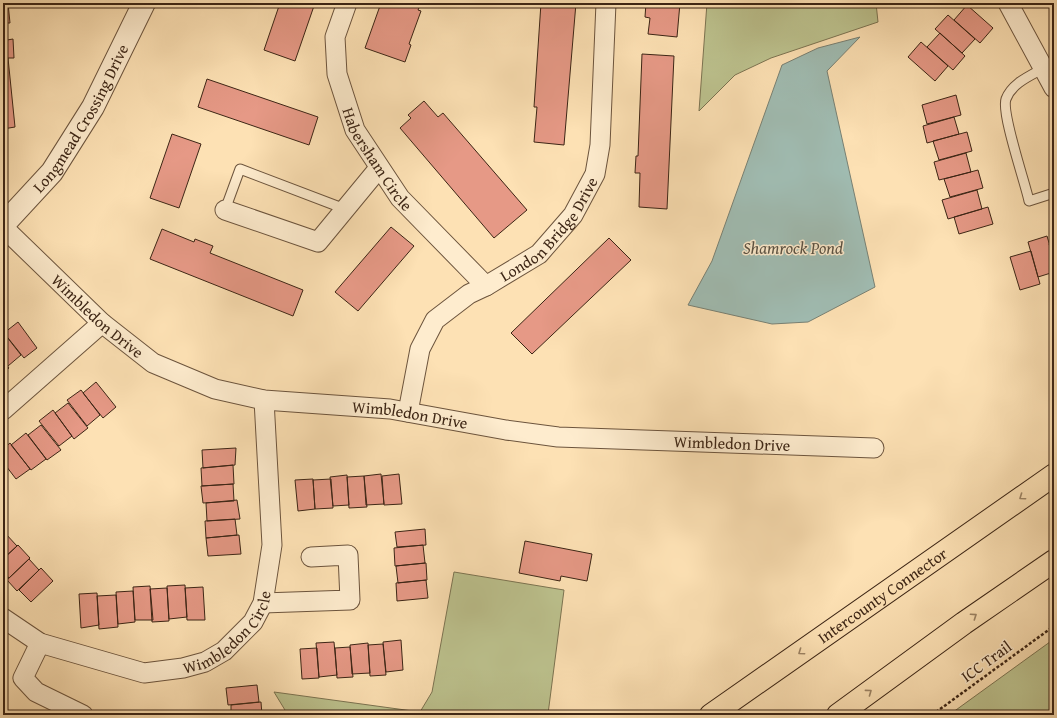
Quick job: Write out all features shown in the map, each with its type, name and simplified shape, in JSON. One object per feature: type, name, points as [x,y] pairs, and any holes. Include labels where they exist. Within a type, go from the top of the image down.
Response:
[{"type":"highway","name":"Intercounty Connector","points":[[711,715],[1054,475]]},
{"type":"highway","points":[[838,715],[964,623],[1054,561]]},
{"type":"street","name":"Longmead Crossing Drive","points":[[3,226],[52,172],[93,108],[144,3]]},
{"type":"street","name":"Habersham Circle","points":[[347,3],[335,37],[337,74],[355,130],[400,198],[486,286]]},
{"type":"street","name":"London Bridge Drive","points":[[408,412],[411,386],[420,349],[435,320],[469,294],[486,286],[539,254],[574,215],[594,174],[600,145],[606,3]]},
{"type":"street","points":[[1008,3],[1054,88]]},
{"type":"street","points":[[225,210],[318,242],[379,168]]},
{"type":"street","name":"Wimbledon Drive","points":[[3,226],[102,323],[153,363],[215,389],[264,400],[390,409],[506,430],[558,437],[874,448]]},
{"type":"street","points":[[3,410],[102,323]]},
{"type":"street","name":"Wimbledon Circle","points":[[3,618],[40,643],[144,673],[183,668],[205,662],[224,651],[253,622],[262,603],[272,545],[264,400]]},
{"type":"street","points":[[262,603],[350,600],[348,555],[311,557]]},
{"type":"street","points":[[40,643],[23,678],[36,692],[83,715]]},
{"type":"lane","points":[[1044,68],[1016,84],[1006,99],[1006,115],[1030,201],[1054,193]]},
{"type":"lane","points":[[225,210],[240,169],[344,209]]},
{"type":"path","name":"ICC Trail","points":[[932,715],[1054,626]]},
{"type":"green space","points":[[707,3],[876,3],[878,22],[771,58],[735,75],[699,111]]},
{"type":"green space","points":[[454,572],[564,590],[548,714],[288,715],[274,692],[420,712],[432,692]]},
{"type":"green space","points":[[1054,639],[1054,715],[949,715]]},
{"type":"water","name":"Shamrock Pond","points":[[860,37],[827,71],[875,287],[808,322],[772,324],[688,305],[712,261],[782,65],[818,48]]},
{"type":"building","points":[[3,3],[8,3],[10,23],[5,23],[7,40],[13,39],[14,58],[8,58],[15,127],[3,129]]},
{"type":"building","points":[[280,3],[315,3],[295,61],[264,50]]},
{"type":"building","points":[[381,3],[421,3],[418,10],[421,11],[409,44],[411,45],[405,62],[365,48]]},
{"type":"building","points":[[541,3],[576,3],[564,145],[534,142],[537,107],[534,107]]},
{"type":"building","points":[[646,3],[680,3],[677,37],[648,34],[650,18],[645,17]]},
{"type":"building","points":[[967,5],[993,28],[980,43],[954,20]]},
{"type":"building","points":[[948,15],[975,39],[962,53],[935,29]]},
{"type":"building","points":[[940,33],[965,56],[953,70],[927,47]]},
{"type":"building","points":[[921,42],[948,66],[935,81],[908,57]]},
{"type":"building","points":[[642,54],[674,56],[667,209],[639,207],[640,173],[635,173],[636,156],[638,156]]},
{"type":"building","points":[[207,79],[318,117],[309,145],[198,107]]},
{"type":"building","points":[[956,95],[961,115],[927,124],[922,105]]},
{"type":"building","points":[[424,101],[438,117],[443,113],[527,210],[494,238],[400,128],[411,118],[408,115]]},
{"type":"building","points":[[954,117],[959,134],[927,143],[923,126]]},
{"type":"building","points":[[967,132],[972,151],[939,160],[933,141]]},
{"type":"building","points":[[172,134],[201,144],[179,208],[150,198]]},
{"type":"building","points":[[966,153],[971,172],[939,180],[934,162]]},
{"type":"building","points":[[978,170],[983,188],[950,197],[944,179]]},
{"type":"building","points":[[977,190],[982,209],[948,219],[942,200]]},
{"type":"building","points":[[988,207],[993,224],[959,234],[954,217]]},
{"type":"building","points":[[391,227],[414,246],[358,311],[335,292]]},
{"type":"building","points":[[162,229],[194,242],[195,239],[213,246],[210,253],[303,290],[293,316],[150,259]]},
{"type":"building","points":[[1047,236],[1054,260],[1054,272],[1038,277],[1028,242]]},
{"type":"building","points":[[609,238],[631,260],[532,354],[511,333]]},
{"type":"building","points":[[1054,243],[1054,260],[1049,244]]},
{"type":"building","points":[[1031,251],[1040,284],[1020,290],[1010,257]]},
{"type":"building","points":[[18,322],[37,348],[24,358],[4,333]]},
{"type":"building","points":[[3,332],[21,355],[8,366],[3,360]]},
{"type":"building","points":[[3,361],[9,368],[3,373]]},
{"type":"building","points":[[96,382],[116,407],[103,418],[83,393]]},
{"type":"building","points":[[81,390],[100,415],[87,426],[67,400]]},
{"type":"building","points":[[68,403],[88,428],[74,439],[55,413]]},
{"type":"building","points":[[53,410],[72,436],[59,446],[39,421]]},
{"type":"building","points":[[41,425],[61,450],[47,460],[28,435]]},
{"type":"building","points":[[26,433],[46,459],[31,470],[11,445]]},
{"type":"building","points":[[10,443],[30,469],[16,479],[3,462],[3,449]]},
{"type":"building","points":[[236,448],[235,465],[203,468],[202,450]]},
{"type":"building","points":[[233,465],[234,484],[202,486],[201,468]]},
{"type":"building","points":[[381,474],[384,504],[366,505],[364,476]]},
{"type":"building","points":[[399,474],[402,504],[384,505],[382,476]]},
{"type":"building","points":[[347,475],[349,505],[333,506],[330,477]]},
{"type":"building","points":[[364,476],[367,507],[349,508],[347,477]]},
{"type":"building","points":[[313,479],[315,509],[298,511],[295,480]]},
{"type":"building","points":[[331,479],[333,508],[315,509],[313,480]]},
{"type":"building","points":[[233,484],[234,501],[203,503],[201,486]]},
{"type":"building","points":[[237,500],[240,519],[207,521],[206,503]]},
{"type":"building","points":[[235,519],[237,535],[206,538],[205,521]]},
{"type":"building","points":[[425,529],[426,545],[397,547],[395,532]]},
{"type":"building","points":[[5,533],[17,546],[3,559],[3,536]]},
{"type":"building","points":[[239,535],[241,554],[208,556],[206,538]]},
{"type":"building","points":[[525,541],[592,554],[587,581],[561,576],[560,581],[519,573]]},
{"type":"building","points":[[18,545],[30,558],[9,578],[3,571],[3,559]]},
{"type":"building","points":[[423,545],[425,563],[395,566],[394,548]]},
{"type":"building","points":[[29,559],[39,570],[17,591],[7,580]]},
{"type":"building","points":[[426,563],[427,580],[398,583],[396,566]]},
{"type":"building","points":[[41,568],[53,581],[31,602],[19,590]]},
{"type":"building","points":[[426,580],[428,598],[397,601],[396,583]]},
{"type":"building","points":[[185,585],[187,617],[169,619],[167,586]]},
{"type":"building","points":[[150,586],[153,620],[135,620],[133,587]]},
{"type":"building","points":[[203,587],[205,620],[187,620],[185,588]]},
{"type":"building","points":[[167,588],[169,621],[152,622],[150,589]]},
{"type":"building","points":[[133,591],[135,622],[118,624],[116,592]]},
{"type":"building","points":[[97,593],[99,625],[81,628],[79,594]]},
{"type":"building","points":[[116,595],[118,627],[99,629],[97,596]]},
{"type":"building","points":[[401,640],[403,670],[386,672],[383,642]]},
{"type":"building","points":[[334,642],[337,675],[319,677],[316,643]]},
{"type":"building","points":[[368,643],[370,673],[352,674],[350,645]]},
{"type":"building","points":[[383,644],[386,675],[370,676],[368,645]]},
{"type":"building","points":[[350,647],[353,677],[337,678],[335,648]]},
{"type":"building","points":[[317,648],[319,678],[302,679],[300,649]]},
{"type":"building","points":[[257,685],[259,702],[228,705],[226,688]]},
{"type":"building","points":[[261,702],[262,715],[231,715],[231,705]]}]
